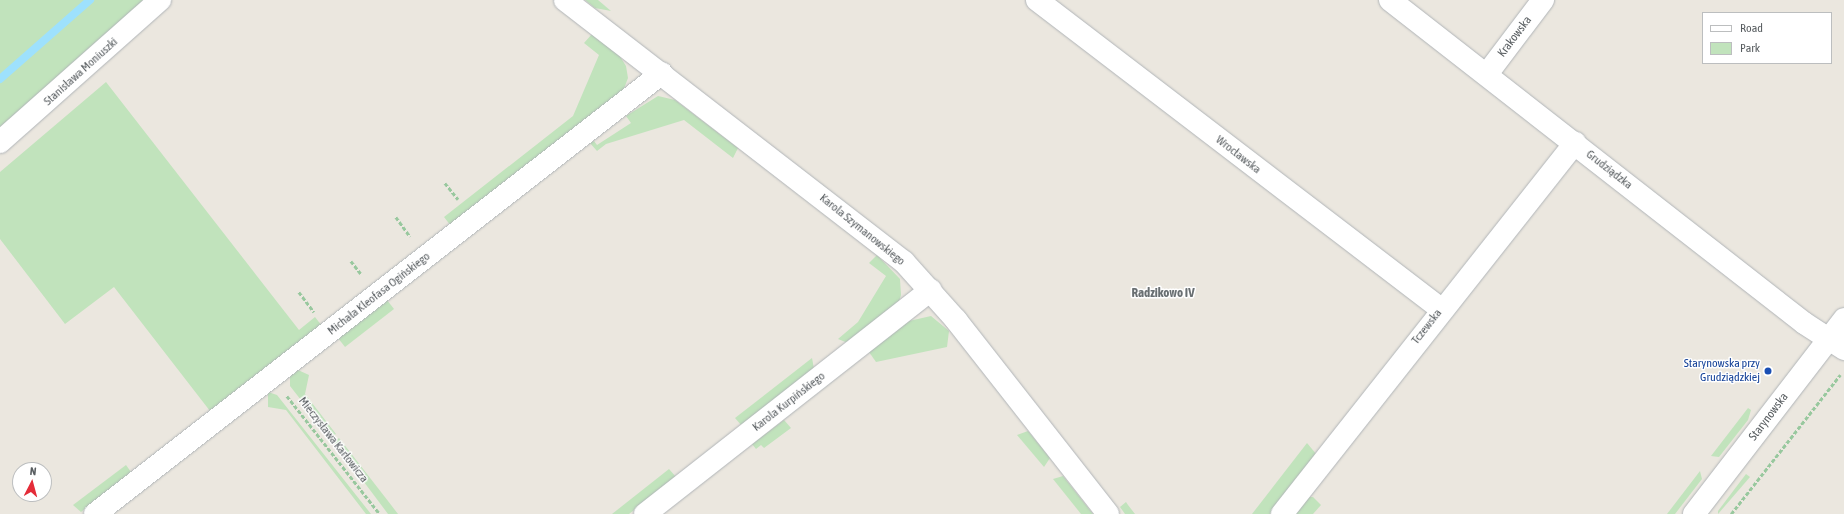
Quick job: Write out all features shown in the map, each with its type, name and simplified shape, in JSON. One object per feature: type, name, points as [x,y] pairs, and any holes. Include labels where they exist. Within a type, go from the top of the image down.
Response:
[{"type":"street","name":"Stanisława Moniuszki","points":[[0,142],[160,0]]},
{"type":"street","name":"Karola Szymanowskiego","points":[[565,0],[662,73],[873,238],[931,290],[1108,514]]},
{"type":"street","name":"Wrocławska","points":[[1037,0],[1441,310]]},
{"type":"street","name":"Grudziądzka","points":[[1390,0],[1836,344]]},
{"type":"street","name":"Krakowska","points":[[1487,74],[1543,0]]},
{"type":"street","name":"Michała Kleofasa Ogińskiego","points":[[95,514],[662,73]]},
{"type":"street","name":"Tczewska","points":[[1282,514],[1441,310],[1575,143]]},
{"type":"street","name":"Karola Kurpińskiego","points":[[645,514],[931,290]]},
{"type":"street","name":"Starynowska","points":[[1694,514],[1836,344],[1844,320]]},
{"type":"path","points":[[1731,514],[1844,369]]},
{"type":"path","name":"Mieczysława Karłowicza","points":[[272,377],[380,514]]},
{"type":"green space","points":[[0,0],[145,0],[0,133]]},
{"type":"green space","points":[[585,0],[598,0],[611,11],[595,8]]},
{"type":"green space","points":[[592,34],[619,55],[626,66],[628,78],[622,94],[451,226],[444,217],[573,116],[599,55],[584,43]]},
{"type":"green space","points":[[106,82],[299,330],[315,317],[322,326],[210,411],[114,287],[65,324],[0,239],[0,172]]},
{"type":"green space","points":[[658,96],[675,100],[738,148],[733,158],[684,120],[606,144],[597,151],[590,143],[594,141],[597,145],[631,123],[626,116]]},
{"type":"green space","points":[[877,255],[900,279],[901,295],[899,302],[848,343],[838,339],[858,322],[886,276],[869,263]]},
{"type":"green space","points":[[387,300],[394,309],[345,347],[338,338]]},
{"type":"green space","points":[[931,316],[949,331],[947,347],[876,362],[869,352],[909,321]]},
{"type":"green space","points":[[812,358],[814,369],[742,426],[735,418]]},
{"type":"green space","points":[[298,370],[309,375],[305,394],[336,434],[330,437],[290,386],[290,376]]},
{"type":"green space","points":[[268,392],[277,395],[371,514],[366,514],[286,410],[268,407]]},
{"type":"green space","points":[[1748,408],[1751,410],[1748,420],[1719,457],[1711,456]]},
{"type":"green space","points":[[784,420],[791,428],[764,448],[761,445],[756,449],[752,444]]},
{"type":"green space","points":[[1028,431],[1050,458],[1044,467],[1017,435]]},
{"type":"green space","points":[[339,438],[398,514],[388,514],[334,442]]},
{"type":"green space","points":[[1307,443],[1317,455],[1270,514],[1252,514]]},
{"type":"green space","points":[[126,465],[131,472],[81,512],[73,505]]},
{"type":"green space","points":[[669,469],[676,477],[629,514],[612,514]]},
{"type":"green space","points":[[1700,471],[1702,479],[1675,514],[1667,514]]},
{"type":"green space","points":[[1746,474],[1750,477],[1718,514],[1718,511]]},
{"type":"green space","points":[[1063,476],[1093,514],[1081,514],[1053,479]]},
{"type":"green space","points":[[1305,497],[1313,497],[1321,505],[1313,514],[1294,514]]},
{"type":"green space","points":[[1126,502],[1135,514],[1125,514],[1120,507]]},
{"type":"waterway","points":[[0,79],[90,0]]},
{"type":"place","name":"Starynowska przy Grudziądzkiej","points":[[1768,371]]},
{"type":"district","name":"Radzikowo IV","points":[[1163,293]]}]
